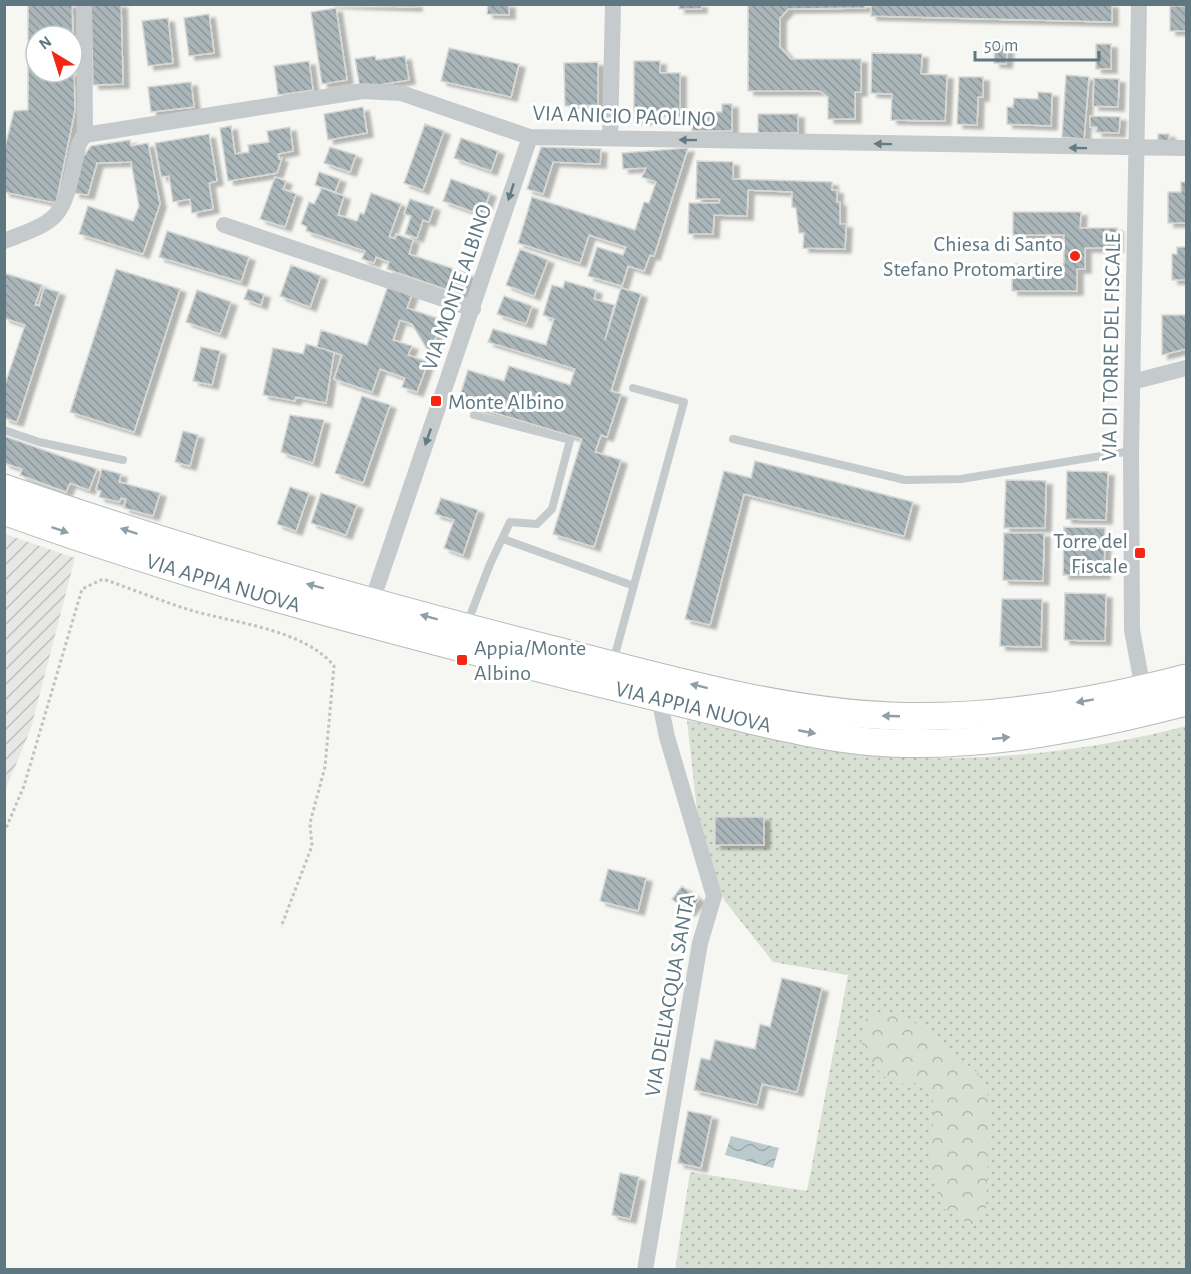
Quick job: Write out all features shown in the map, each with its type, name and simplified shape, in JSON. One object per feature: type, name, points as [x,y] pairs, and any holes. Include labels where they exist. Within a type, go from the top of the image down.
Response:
[{"type":"main road","name":"VIA APPIA NUOVA","points":[[4,488],[369,612],[477,653],[800,731],[888,743],[949,743],[1059,731],[1145,701],[1186,678]]},
{"type":"main road","name":"VIA APPIA NUOVA","points":[[4,511],[198,575],[369,612],[466,627],[767,702],[827,711],[892,716],[1025,710],[1145,701],[1186,702]]},
{"type":"street","points":[[4,241],[40,228],[62,210],[78,145],[85,135],[84,4]]},
{"type":"street","points":[[610,138],[613,4]]},
{"type":"street","name":"VIA DI TORRE DEL FISCALE","points":[[1139,4],[1131,451],[1132,630],[1145,701]]},
{"type":"street","name":"VIA ANICIO PAOLINO","points":[[85,135],[382,90],[401,93],[530,137],[1136,149],[1186,148]]},
{"type":"street","name":"VIA MONTE ALBINO","points":[[369,612],[530,137]]},
{"type":"street","points":[[224,225],[473,309]]},
{"type":"street","points":[[1132,382],[1186,368]]},
{"type":"street","name":"VIA DELL'ACQUA SANTA","points":[[645,1269],[700,943],[714,896],[680,783],[659,698]]},
{"type":"lane","points":[[613,665],[684,402],[633,388]]},
{"type":"lane","points":[[466,627],[490,564],[510,522],[537,524],[552,509],[570,440],[474,415]]},
{"type":"lane","points":[[4,430],[39,442],[123,460]]},
{"type":"lane","points":[[734,439],[905,480],[961,479],[1131,451]]},
{"type":"lane","points":[[503,539],[634,586]]},
{"type":"path","points":[[4,832],[24,786],[82,589],[103,579],[191,610],[261,627],[323,652],[334,666],[325,766],[310,823],[312,846],[280,927]]},
{"type":"shaded area","points":[[5,534],[75,558],[31,728],[5,791]]},
{"type":"green space","points":[[687,720],[839,751],[899,757],[940,758],[1025,754],[1067,749],[1109,743],[1186,726],[1186,1269],[675,1270],[690,1172],[807,1191],[848,975],[773,962],[724,900],[700,838]]},
{"type":"green space","points":[[883,1012],[909,1018],[979,1074],[990,1101],[986,1209],[973,1227],[943,1208],[928,1166],[933,1124],[933,1093],[924,1082],[900,1083],[885,1077],[861,1043],[865,1019]]},
{"type":"water","points":[[731,1136],[779,1148],[773,1168],[725,1155]]},
{"type":"building","points":[[28,4],[72,4],[73,24],[28,24]]},
{"type":"building","points":[[91,4],[121,4],[123,84],[93,85]]},
{"type":"building","points":[[329,4],[416,4],[416,7]]},
{"type":"building","points":[[488,4],[509,4],[509,15],[487,14]]},
{"type":"building","points":[[679,4],[701,4],[701,9],[679,9]]},
{"type":"building","points":[[748,4],[865,4],[865,8],[788,9],[780,18],[780,47],[791,59],[861,59],[861,92],[855,92],[855,119],[828,119],[828,97],[820,91],[748,91]]},
{"type":"building","points":[[871,4],[1112,4],[1112,22],[871,16]]},
{"type":"building","points":[[1170,6],[1186,6],[1186,31],[1170,31]]},
{"type":"building","points":[[336,8],[347,80],[322,84],[311,12]]},
{"type":"building","points":[[209,14],[214,53],[189,56],[184,18]]},
{"type":"building","points":[[168,18],[173,63],[148,66],[142,21]]},
{"type":"building","points":[[995,44],[1008,45],[1006,64],[994,63]]},
{"type":"building","points":[[1096,44],[1111,44],[1111,69],[1096,69]]},
{"type":"building","points":[[449,48],[519,64],[511,97],[441,81]]},
{"type":"building","points":[[872,53],[922,54],[921,74],[947,75],[945,121],[891,120],[892,94],[871,93]]},
{"type":"building","points":[[375,56],[376,60],[405,56],[409,80],[360,88],[355,59]]},
{"type":"building","points":[[309,61],[313,90],[278,95],[274,66]]},
{"type":"building","points":[[634,61],[660,61],[660,73],[680,73],[680,112],[656,112],[656,120],[634,120]]},
{"type":"building","points":[[598,62],[598,105],[565,106],[564,63]]},
{"type":"building","points":[[1066,75],[1089,77],[1084,139],[1062,137]]},
{"type":"building","points":[[959,77],[983,77],[983,97],[978,97],[977,125],[957,124]]},
{"type":"building","points":[[1094,78],[1119,79],[1118,107],[1093,106]]},
{"type":"building","points":[[191,82],[194,107],[151,112],[148,87]]},
{"type":"building","points":[[28,84],[74,84],[75,110],[56,203],[4,192],[4,151],[14,111],[28,110]]},
{"type":"building","points":[[1038,92],[1052,93],[1051,126],[1007,124],[1007,107],[1013,107],[1014,98],[1038,99]]},
{"type":"building","points":[[722,104],[732,104],[732,131],[692,131],[692,112],[722,112]]},
{"type":"building","points":[[363,107],[367,133],[328,140],[324,114]]},
{"type":"building","points":[[758,114],[798,114],[798,133],[758,133]]},
{"type":"building","points":[[1090,116],[1120,117],[1119,133],[1096,132],[1097,127],[1090,127]]},
{"type":"building","points":[[425,124],[444,131],[423,190],[404,183]]},
{"type":"building","points":[[231,126],[235,154],[249,152],[248,145],[269,142],[267,131],[290,127],[293,151],[278,154],[279,159],[282,158],[277,173],[228,181],[220,128]]},
{"type":"building","points":[[209,134],[217,181],[209,183],[213,209],[192,213],[190,199],[173,202],[169,176],[161,177],[155,143]]},
{"type":"building","points":[[1158,134],[1169,134],[1169,145],[1158,145]]},
{"type":"building","points":[[461,138],[498,151],[491,171],[454,158]]},
{"type":"building","points":[[130,140],[131,146],[148,143],[160,204],[143,254],[79,234],[88,206],[133,221],[139,206],[131,162],[97,163],[88,195],[74,193],[80,161],[91,146]]},
{"type":"building","points":[[330,147],[356,155],[350,172],[324,163]]},
{"type":"building","points":[[541,147],[601,149],[600,164],[553,162],[543,194],[527,189]]},
{"type":"building","points":[[688,148],[654,256],[650,255],[644,271],[628,266],[622,286],[588,276],[597,247],[623,255],[626,247],[589,235],[580,263],[518,243],[532,197],[635,230],[644,202],[649,203],[656,182],[642,177],[646,168],[623,169],[622,153]]},
{"type":"building","points":[[697,161],[733,162],[733,179],[832,182],[832,190],[837,190],[837,202],[840,202],[840,224],[846,224],[845,249],[803,248],[804,233],[799,233],[796,208],[792,207],[792,192],[748,190],[747,216],[714,215],[713,234],[688,234],[689,203],[719,203],[720,199],[696,199]]},
{"type":"building","points":[[319,172],[340,179],[335,192],[315,185]]},
{"type":"building","points":[[275,177],[286,181],[283,189],[296,194],[285,227],[260,219]]},
{"type":"building","points":[[451,179],[490,193],[482,215],[443,201]]},
{"type":"building","points":[[1181,182],[1186,182],[1186,223],[1168,223],[1168,192],[1181,192]]},
{"type":"building","points":[[322,188],[344,196],[338,215],[357,221],[360,213],[364,214],[371,193],[401,204],[389,237],[395,239],[396,234],[413,240],[409,254],[469,274],[462,295],[387,269],[389,262],[376,257],[374,263],[362,259],[365,251],[306,231],[307,227],[301,224],[309,202],[314,204]]},
{"type":"building","points":[[410,199],[434,207],[429,222],[423,220],[417,238],[405,234],[411,216],[404,214]]},
{"type":"building","name":"Chiesa di Santo Stefano Protomartire","points":[[1013,212],[1081,212],[1080,228],[1117,228],[1117,248],[1085,248],[1085,269],[1077,269],[1077,291],[1012,291],[1012,264],[1064,264],[1064,235],[1013,235]]},
{"type":"building","points":[[167,231],[249,257],[241,282],[159,257]]},
{"type":"building","points":[[1177,247],[1186,247],[1186,280],[1172,280],[1172,254],[1177,254]]},
{"type":"building","points":[[520,249],[548,260],[534,296],[506,285]]},
{"type":"building","points":[[291,265],[321,276],[310,307],[280,296]]},
{"type":"building","points":[[116,269],[180,289],[134,432],[70,412]]},
{"type":"building","points":[[4,273],[42,285],[35,305],[39,306],[44,288],[59,292],[17,422],[4,418],[4,387],[25,325],[4,318]]},
{"type":"building","points":[[565,281],[596,290],[594,299],[614,305],[605,340],[621,288],[641,294],[611,391],[621,394],[607,437],[601,435],[595,452],[621,460],[594,547],[553,534],[582,439],[458,402],[468,370],[504,381],[509,366],[570,385],[575,369],[488,342],[493,329],[546,345],[554,319],[543,315],[552,285],[563,288]]},
{"type":"building","points":[[388,286],[412,294],[407,308],[442,320],[431,351],[427,349],[412,324],[400,320],[393,340],[412,346],[408,355],[428,362],[417,392],[402,387],[405,378],[380,369],[372,392],[334,379],[342,355],[317,347],[321,330],[367,345]]},
{"type":"building","points":[[248,289],[264,294],[261,305],[244,299]]},
{"type":"building","points":[[197,290],[231,302],[220,334],[186,322]]},
{"type":"building","points":[[504,296],[532,306],[526,324],[497,314]]},
{"type":"building","points":[[1162,315],[1186,315],[1186,349],[1162,355]]},
{"type":"building","points":[[306,344],[334,352],[326,403],[296,397],[295,401],[263,395],[273,348],[303,354]]},
{"type":"building","points":[[201,347],[220,351],[212,385],[193,381]]},
{"type":"building","points":[[362,396],[390,405],[363,483],[335,473]]},
{"type":"building","points":[[290,415],[324,420],[313,463],[281,452]]},
{"type":"building","points":[[183,431],[198,435],[190,466],[175,462]]},
{"type":"building","points":[[4,436],[97,469],[89,490],[70,483],[66,492],[20,475],[22,469],[4,463]]},
{"type":"building","points":[[755,461],[913,502],[904,536],[744,494],[710,625],[685,619],[724,471],[751,478]]},
{"type":"building","points":[[102,469],[121,474],[119,482],[160,493],[153,516],[124,508],[126,499],[121,498],[119,502],[99,497],[101,491],[96,490]]},
{"type":"building","points":[[1067,471],[1108,472],[1106,520],[1066,519]]},
{"type":"building","points":[[1006,480],[1046,481],[1045,528],[1004,528]]},
{"type":"building","points":[[290,487],[309,493],[296,531],[277,524]]},
{"type":"building","points":[[321,493],[357,505],[346,535],[311,523]]},
{"type":"building","points":[[441,498],[478,510],[463,555],[444,548],[454,520],[435,514]]},
{"type":"building","points":[[1064,527],[1105,528],[1104,575],[1063,575]]},
{"type":"building","points":[[1004,533],[1044,533],[1043,581],[1003,580]]},
{"type":"building","points":[[1065,593],[1106,594],[1105,641],[1064,640]]},
{"type":"building","points":[[1002,599],[1042,599],[1041,647],[1000,646]]},
{"type":"building","points":[[715,817],[764,817],[764,845],[715,845]]},
{"type":"building","points":[[608,869],[646,878],[638,911],[600,901]]},
{"type":"building","points":[[682,886],[699,899],[689,912],[672,899]]},
{"type":"building","points":[[782,978],[822,988],[797,1092],[762,1084],[757,1105],[694,1090],[701,1058],[710,1060],[715,1040],[755,1049],[760,1024],[770,1027]]},
{"type":"building","points":[[688,1111],[712,1116],[701,1168],[678,1163]]},
{"type":"building","points":[[620,1173],[639,1177],[630,1219],[612,1215]]},
{"type":"place","name":"Chiesa di Santo Stefano Protomartire","points":[[1075,256]]},
{"type":"place","name":"Monte Albino","points":[[436,401]]},
{"type":"place","name":"Torre del Fiscale","points":[[1140,553]]},
{"type":"place","name":"Appia/Monte Albino","points":[[462,660]]}]
